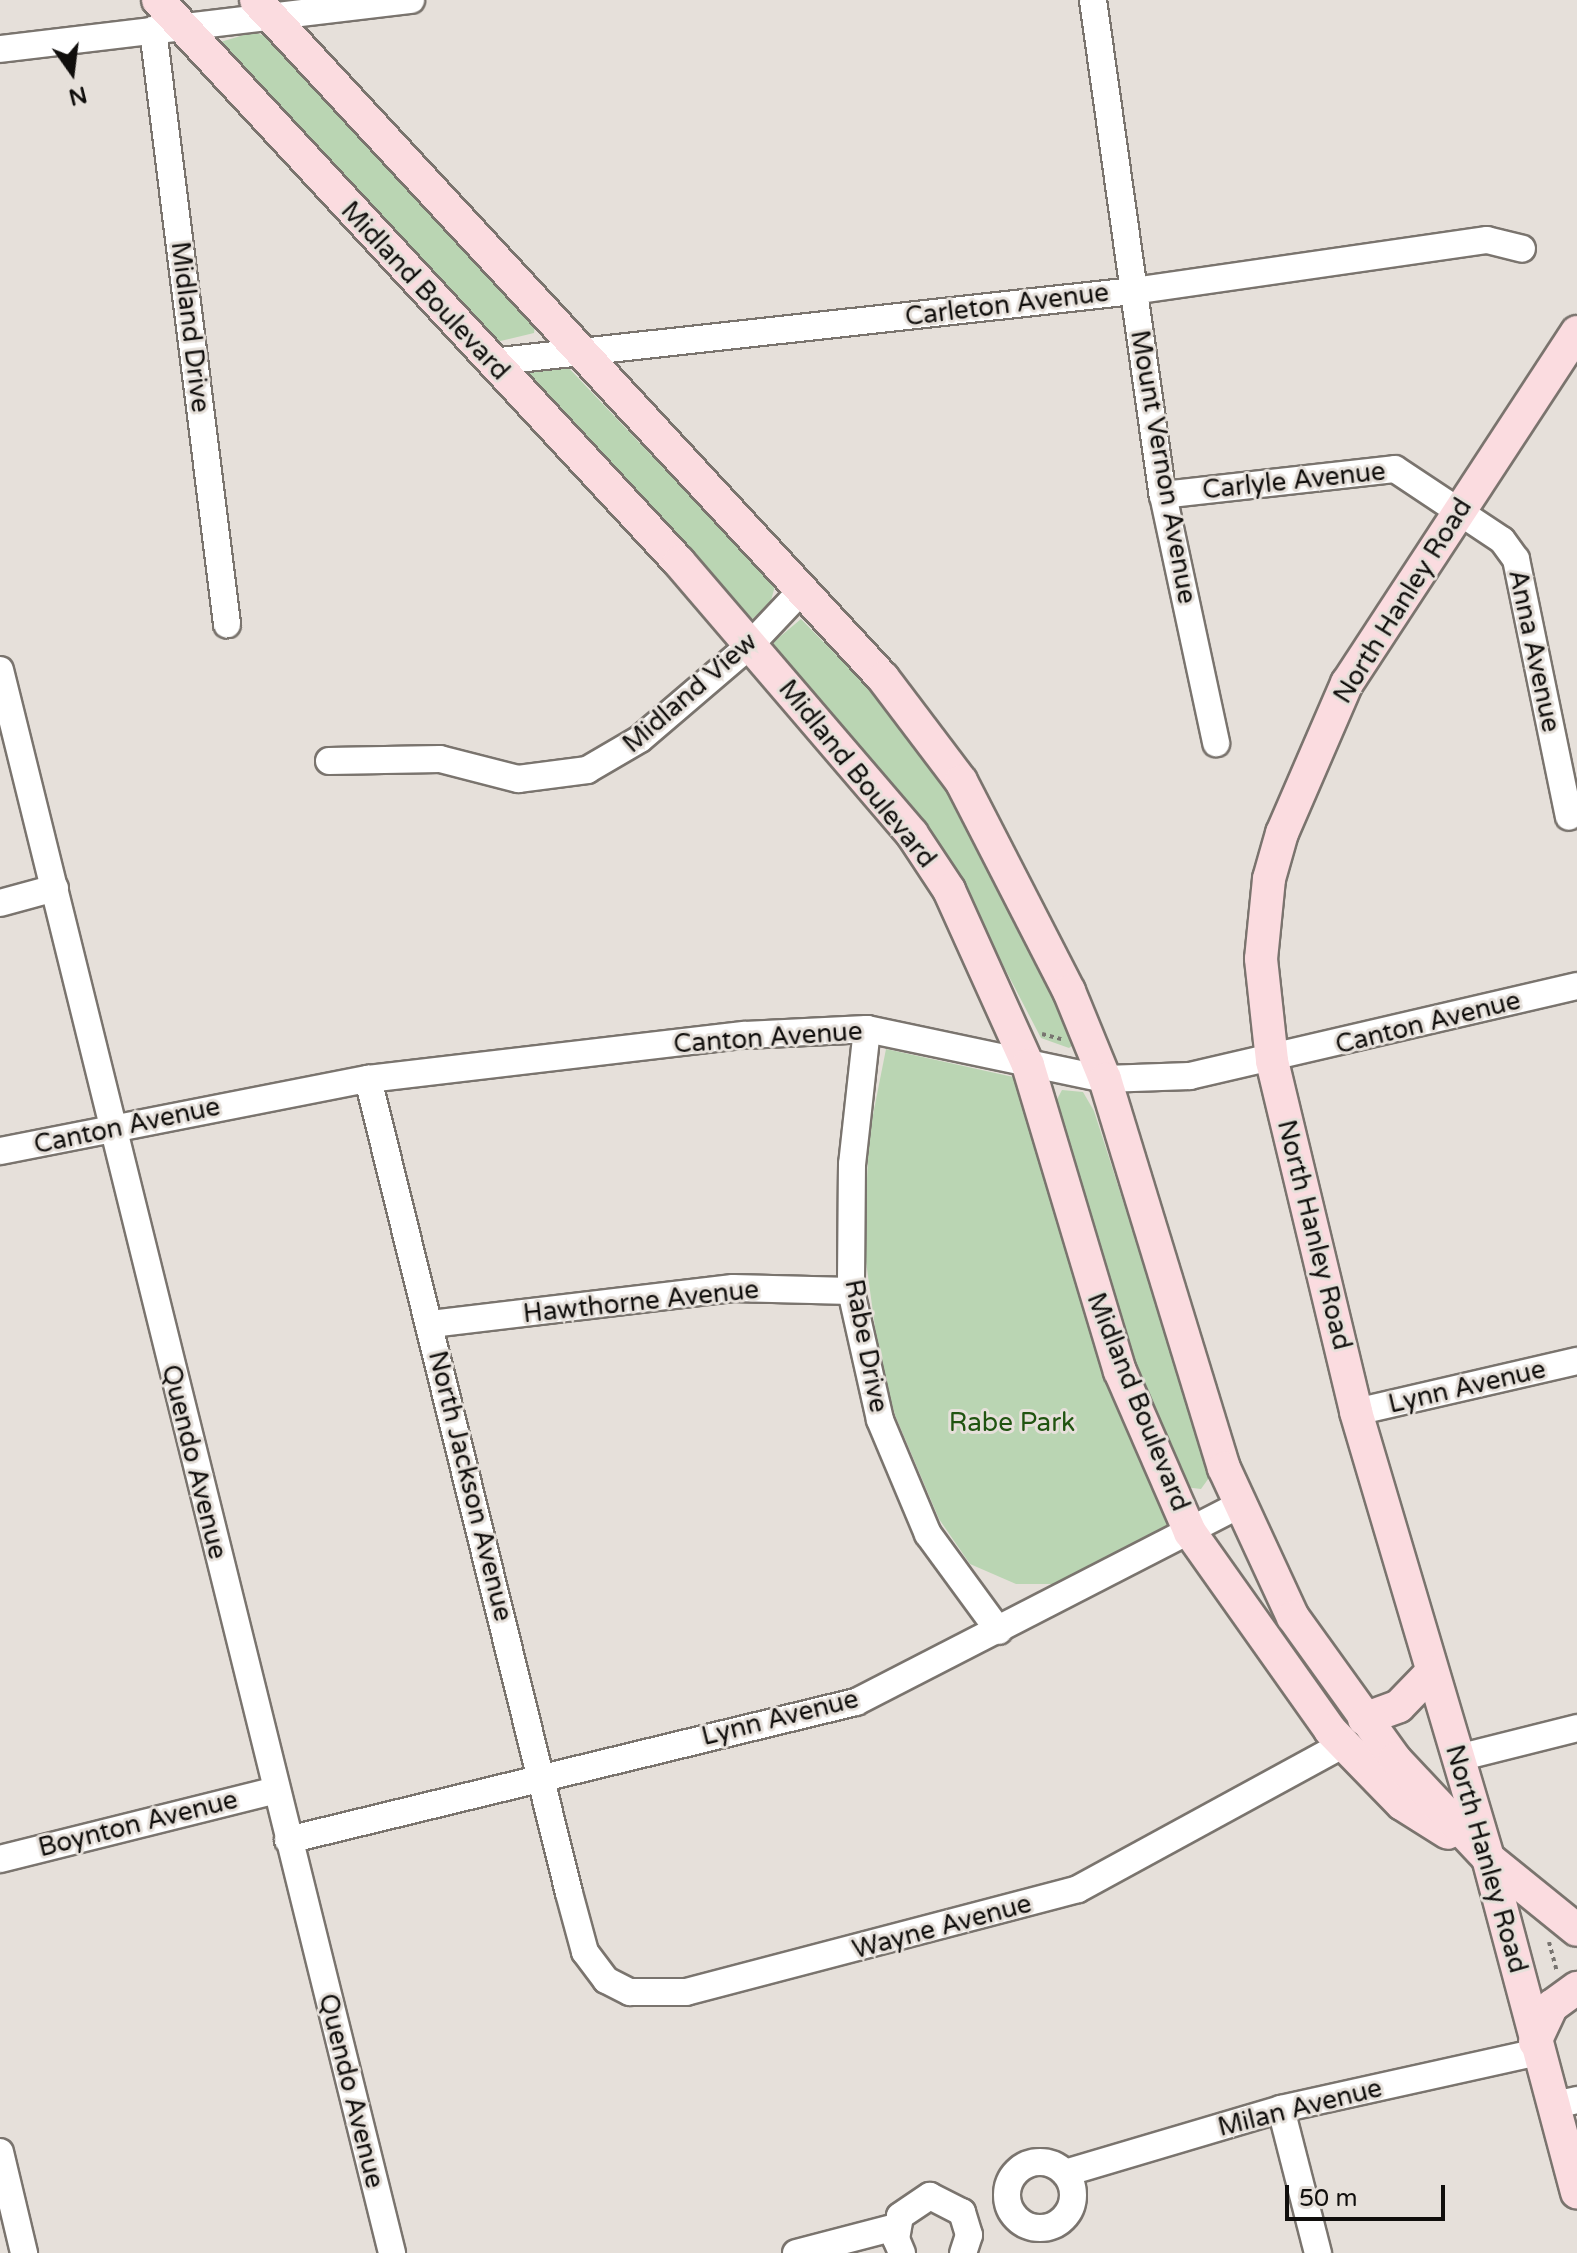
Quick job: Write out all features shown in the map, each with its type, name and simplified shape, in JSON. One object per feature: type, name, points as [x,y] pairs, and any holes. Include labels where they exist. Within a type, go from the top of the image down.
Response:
[{"type":"main road","name":"Midland Boulevard","points":[[260,8],[883,678],[961,781],[1069,991],[1105,1079],[1239,1505],[1293,1617],[1354,1732]]},
{"type":"main road","name":"Midland Boulevard","points":[[165,19],[491,362],[750,645],[934,868],[991,975],[1028,1065],[1120,1371],[1190,1532],[1354,1732],[1488,1858],[1557,1939]]},
{"type":"main road","name":"North Hanley Road","points":[[1577,332],[1347,683],[1295,791],[1269,879],[1261,959],[1272,1061],[1356,1412],[1488,1858],[1536,2047],[1566,2102],[1577,2192]]},
{"type":"main road","points":[[1354,1732],[1399,1706],[1432,1672]]},
{"type":"main road","points":[[1536,2047],[1552,2006],[1568,1985]]},
{"type":"street","points":[[0,49],[165,19],[260,8],[411,0]]},
{"type":"street","name":"Mount Vernon Avenue","points":[[1093,0],[1163,495],[1216,743]]},
{"type":"street","name":"Midland Drive","points":[[165,19],[227,624]]},
{"type":"street","name":"Carleton Avenue","points":[[491,362],[1133,291],[1487,240],[1522,249]]},
{"type":"street","name":"Carlyle Avenue","points":[[1163,495],[1395,469],[1461,509]]},
{"type":"street","name":"Anna Avenue","points":[[1461,509],[1502,540],[1516,559],[1569,817]]},
{"type":"street","name":"Midland View","points":[[329,761],[440,759],[518,779],[587,770],[640,739],[750,645],[801,591]]},
{"type":"street","name":"Quendo Avenue","points":[[2,669],[113,1130],[392,2253]]},
{"type":"street","points":[[0,903],[55,888]]},
{"type":"street","name":"Canton Avenue","points":[[0,1151],[368,1079],[745,1035],[867,1029],[954,1044],[1028,1065],[1105,1079],[1190,1076],[1272,1061],[1577,986]]},
{"type":"street","name":"Rabe Drive","points":[[867,1029],[852,1164],[851,1291],[880,1420],[928,1534],[999,1631]]},
{"type":"street","name":"North Jackson Avenue","points":[[368,1079],[431,1324],[569,1893]]},
{"type":"street","name":"Hawthorne Avenue","points":[[431,1324],[733,1288],[851,1291]]},
{"type":"street","name":"Lynn Avenue","points":[[1356,1412],[1577,1361]]},
{"type":"street","name":"Lynn Avenue","points":[[288,1840],[856,1702],[1239,1505]]},
{"type":"street","points":[[1458,1758],[1577,1728]]},
{"type":"street","name":"Wayne Avenue","points":[[569,1893],[593,1970],[630,1992],[686,1992],[1078,1889],[1354,1732]]},
{"type":"street","name":"Boynton Avenue","points":[[0,1859],[276,1790]]},
{"type":"street","name":"Milan Avenue","points":[[1065,2173],[1281,2109],[1536,2047]]},
{"type":"street","points":[[1281,2109],[1318,2253]]},
{"type":"street","points":[[0,2152],[24,2253]]},
{"type":"street","points":[[796,2253],[896,2227],[918,2199],[943,2198],[968,2223],[963,2253]]},
{"type":"street","points":[[896,2227],[902,2253]]},
{"type":"path","points":[[1557,1939],[1551,1950],[1568,1985]]},
{"type":"green space","points":[[254,32],[270,38],[535,324],[534,333],[492,343],[217,43]]},
{"type":"green space","points":[[565,364],[775,586],[770,604],[751,620],[744,621],[522,373]]},
{"type":"green space","points":[[801,619],[876,696],[976,829],[1076,1043],[1069,1048],[1041,1038],[948,859],[770,645]]},
{"type":"green space","name":"Rabe Park","points":[[886,1049],[1022,1079],[1176,1526],[1064,1584],[1016,1584],[970,1564],[939,1519],[895,1415],[879,1356],[864,1247],[869,1135]]},
{"type":"green space","points":[[1062,1090],[1083,1092],[1094,1111],[1211,1475],[1201,1489],[1185,1487],[1148,1412],[1055,1103]]}]
